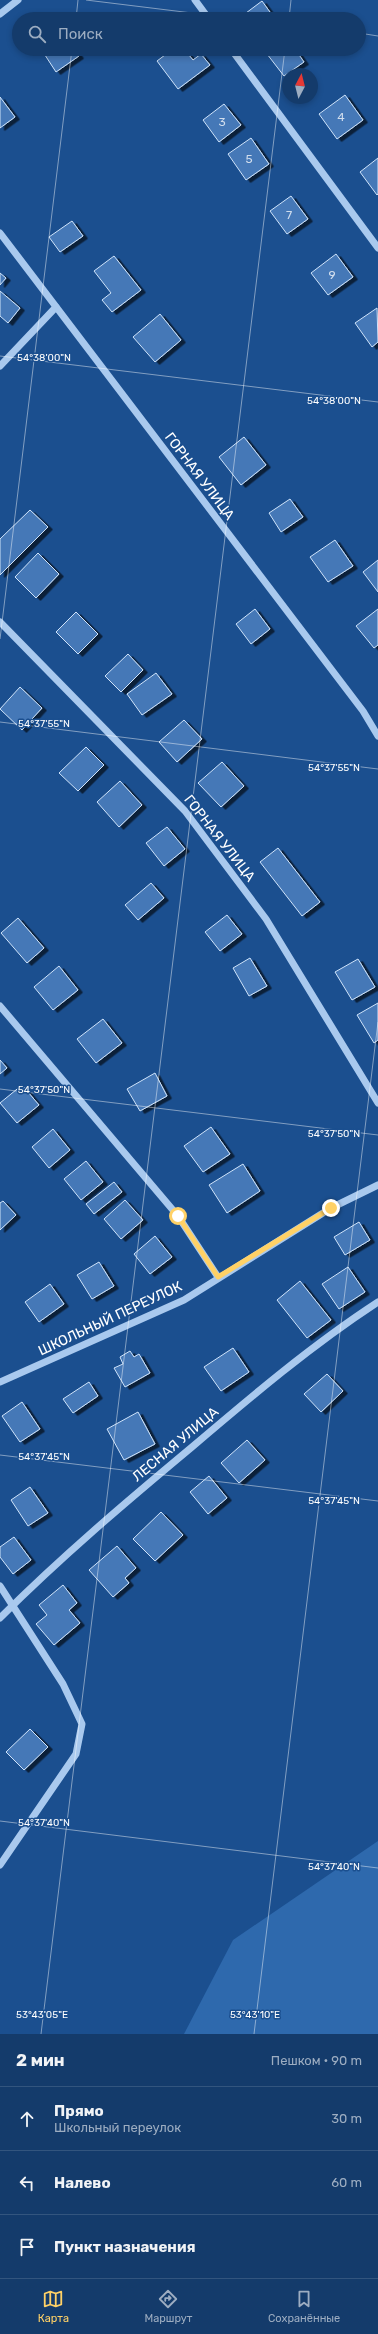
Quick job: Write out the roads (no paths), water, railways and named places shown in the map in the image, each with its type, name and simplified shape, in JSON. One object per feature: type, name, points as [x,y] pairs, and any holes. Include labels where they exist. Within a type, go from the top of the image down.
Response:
[{"type":"street","points":[[0,14],[18,0]]},
{"type":"street","points":[[195,0],[204,12]]},
{"type":"street","points":[[236,56],[378,248]]},
{"type":"street","name":"ГОРНАЯ УЛИЦА","points":[[0,233],[363,711],[378,736]]},
{"type":"street","points":[[0,366],[56,307]]},
{"type":"street","name":"ГОРНАЯ УЛИЦА","points":[[0,622],[185,811],[266,918],[378,1103]]},
{"type":"street","points":[[0,1006],[178,1216],[218,1277]]},
{"type":"street","name":"ШКОЛЬНЫЙ ПЕРЕУЛОК","points":[[0,1382],[184,1300],[218,1277],[331,1208],[378,1185]]},
{"type":"street","name":"ЛЕСНАЯ УЛИЦА","points":[[0,1618],[137,1493],[236,1410],[342,1326],[378,1302]]},
{"type":"street","points":[[0,1586],[62,1684],[82,1724],[76,1754],[0,1865]]}]
